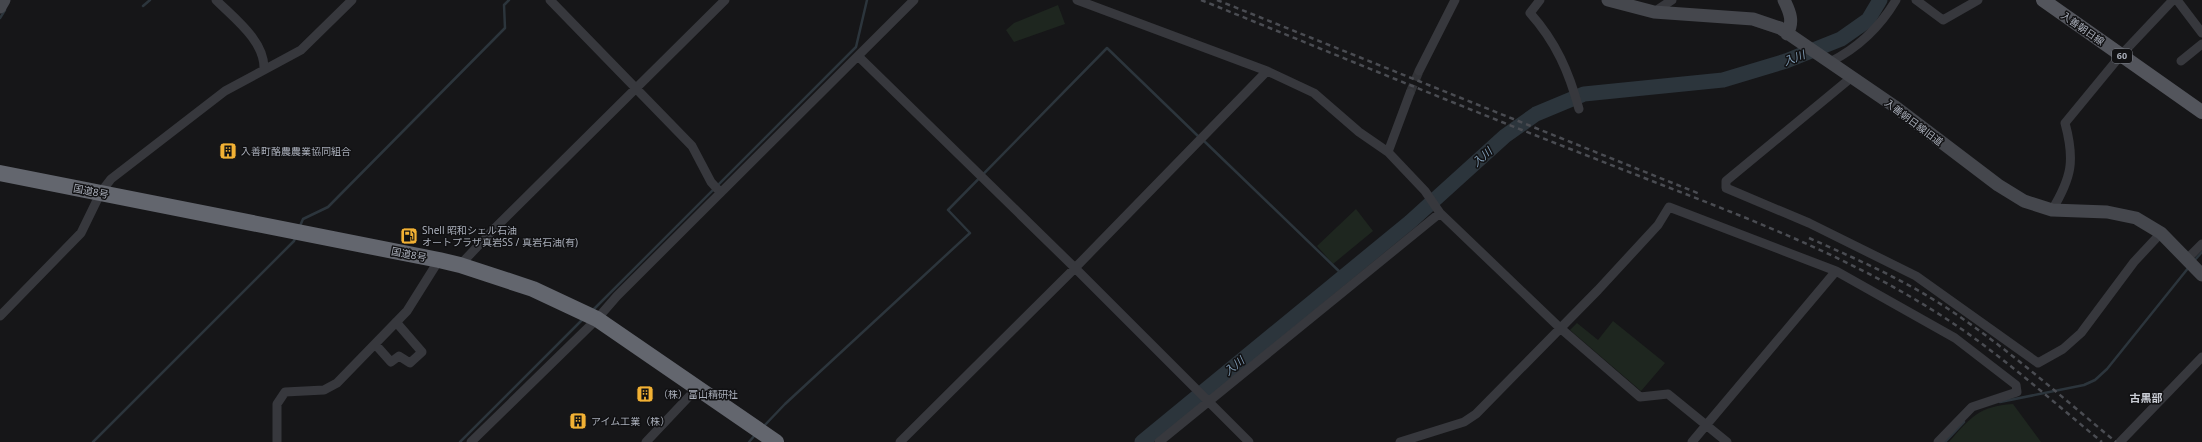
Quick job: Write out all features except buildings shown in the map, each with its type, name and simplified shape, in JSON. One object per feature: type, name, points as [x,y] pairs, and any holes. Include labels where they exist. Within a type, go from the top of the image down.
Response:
[{"type":"highway","name":"国道8号","points":[[0,173],[439,260],[460,265],[533,289],[597,319],[776,442]]},
{"type":"main road","name":"入善朝日線","points":[[2043,0],[2202,112]]},
{"type":"street","points":[[0,7],[4,0]]},
{"type":"street","points":[[216,0],[255,40],[264,62],[264,69]]},
{"type":"street","points":[[0,316],[81,233],[101,192],[112,179],[225,91],[302,50],[352,0]]},
{"type":"street","points":[[550,0],[637,87],[692,146],[711,182],[720,192]]},
{"type":"street","points":[[460,265],[494,229],[725,0]]},
{"type":"street","points":[[471,442],[597,319],[617,296],[720,192],[914,0]]},
{"type":"street","points":[[1077,0],[1267,71],[1314,93],[1359,132],[1388,152],[1425,191],[1440,213],[1559,327],[1640,397],[1668,394],[1727,442]]},
{"type":"street","points":[[1420,70],[1455,0]]},
{"type":"street","points":[[1540,0],[1530,14],[1546,31],[1557,49],[1566,67],[1579,109]]},
{"type":"street","name":"入善朝日線旧道","points":[[1608,0],[1654,12],[1753,19],[1780,28],[1852,77],[1998,185],[2024,201],[2052,210],[2107,212],[2136,218],[2161,233],[2202,276]]},
{"type":"street","points":[[1654,12],[1672,0]]},
{"type":"street","points":[[1784,0],[1791,15],[1793,38]]},
{"type":"street","points":[[1827,60],[1845,54],[1871,34],[1896,0]]},
{"type":"street","points":[[1916,0],[1943,20],[1978,0]]},
{"type":"street","points":[[2052,210],[2065,190],[2072,153],[2065,123],[2121,55],[2173,0]]},
{"type":"street","points":[[2177,0],[2202,33]]},
{"type":"street","points":[[2181,61],[2202,44]]},
{"type":"street","points":[[858,56],[1075,268],[1249,442]]},
{"type":"street","points":[[900,442],[1075,268],[1267,71]]},
{"type":"street","points":[[1852,77],[1726,181],[1726,188],[1808,223],[1916,276],[2038,362],[2063,349],[2081,332],[2134,262],[2161,233]]},
{"type":"street","points":[[1388,152],[1410,92]]},
{"type":"street","points":[[1400,442],[1464,422],[1476,414],[1559,327],[1598,290],[1658,225],[1669,207],[1836,271],[1955,338],[2016,385],[2017,392],[1972,407],[1938,442]]},
{"type":"street","points":[[1159,442],[1210,402],[1440,213]]},
{"type":"street","points":[[2187,259],[2202,244]]},
{"type":"street","points":[[277,442],[277,404],[285,392],[324,390],[337,383],[407,311],[439,260]]},
{"type":"street","points":[[1692,442],[1836,271]]},
{"type":"street","points":[[375,344],[391,362],[399,356],[410,363],[422,352],[396,322]]},
{"type":"street","points":[[2120,442],[2202,357]]},
{"type":"street","points":[[646,442],[698,387]]},
{"type":"shaded area","points":[[1058,5],[1065,24],[1014,42],[1006,30],[1014,23]]},
{"type":"shaded area","points":[[1356,209],[1373,231],[1333,264],[1317,246]]},
{"type":"shaded area","points":[[1613,321],[1665,363],[1641,391],[1570,330],[1577,323],[1598,340]]},
{"type":"shaded area","points":[[2013,404],[2041,442],[1949,442],[1963,426],[1976,415],[1992,407]]},
{"type":"waterway","points":[[143,6],[150,0]]},
{"type":"waterway","points":[[300,226],[303,219],[328,207],[505,28],[504,5],[509,0]]},
{"type":"waterway","points":[[592,311],[856,47],[867,0]]},
{"type":"waterway","name":"入川","points":[[1142,442],[1410,222],[1505,136],[1536,114],[1584,94],[1723,80],[1786,61],[1841,39],[1868,20],[1880,0]]},
{"type":"waterway","points":[[0,18],[5,10]]},
{"type":"waterway","points":[[763,427],[785,404],[970,233],[948,210],[1107,48],[1199,137]]},
{"type":"waterway","points":[[1203,140],[1343,275]]},
{"type":"waterway","points":[[93,442],[294,241],[296,236]]},
{"type":"waterway","points":[[2193,262],[2202,252]]},
{"type":"waterway","points":[[2000,402],[2084,385],[2095,380],[2107,369],[2189,267]]},
{"type":"waterway","points":[[460,442],[584,318]]},
{"type":"waterway","points":[[1945,442],[1964,422]]},
{"type":"waterway","points":[[749,442],[755,435]]},
{"type":"tunnel","points":[[1410,93],[1419,71]]},
{"type":"railway","points":[[1201,0],[1501,122],[1771,228],[1854,266],[1895,288],[1956,325],[1999,357],[2102,442]]},
{"type":"railway","points":[[1217,0],[1700,194]]},
{"type":"railway","points":[[1809,238],[1892,276],[1939,303],[2008,352],[2116,442]]},
{"type":"place","name":"入善町酪農農業協同組合","points":[[228,151]]},
{"type":"place","name":"Shell 昭和シェル石油 オートプラザ真岩SS / 真岩石油(有)","points":[[409,236]]},
{"type":"place","name":"（株）富山精研社","points":[[645,394]]},
{"type":"place","name":"アイム工業（株）","points":[[578,421]]},
{"type":"district","name":"古黒部","points":[[2146,398]]}]
